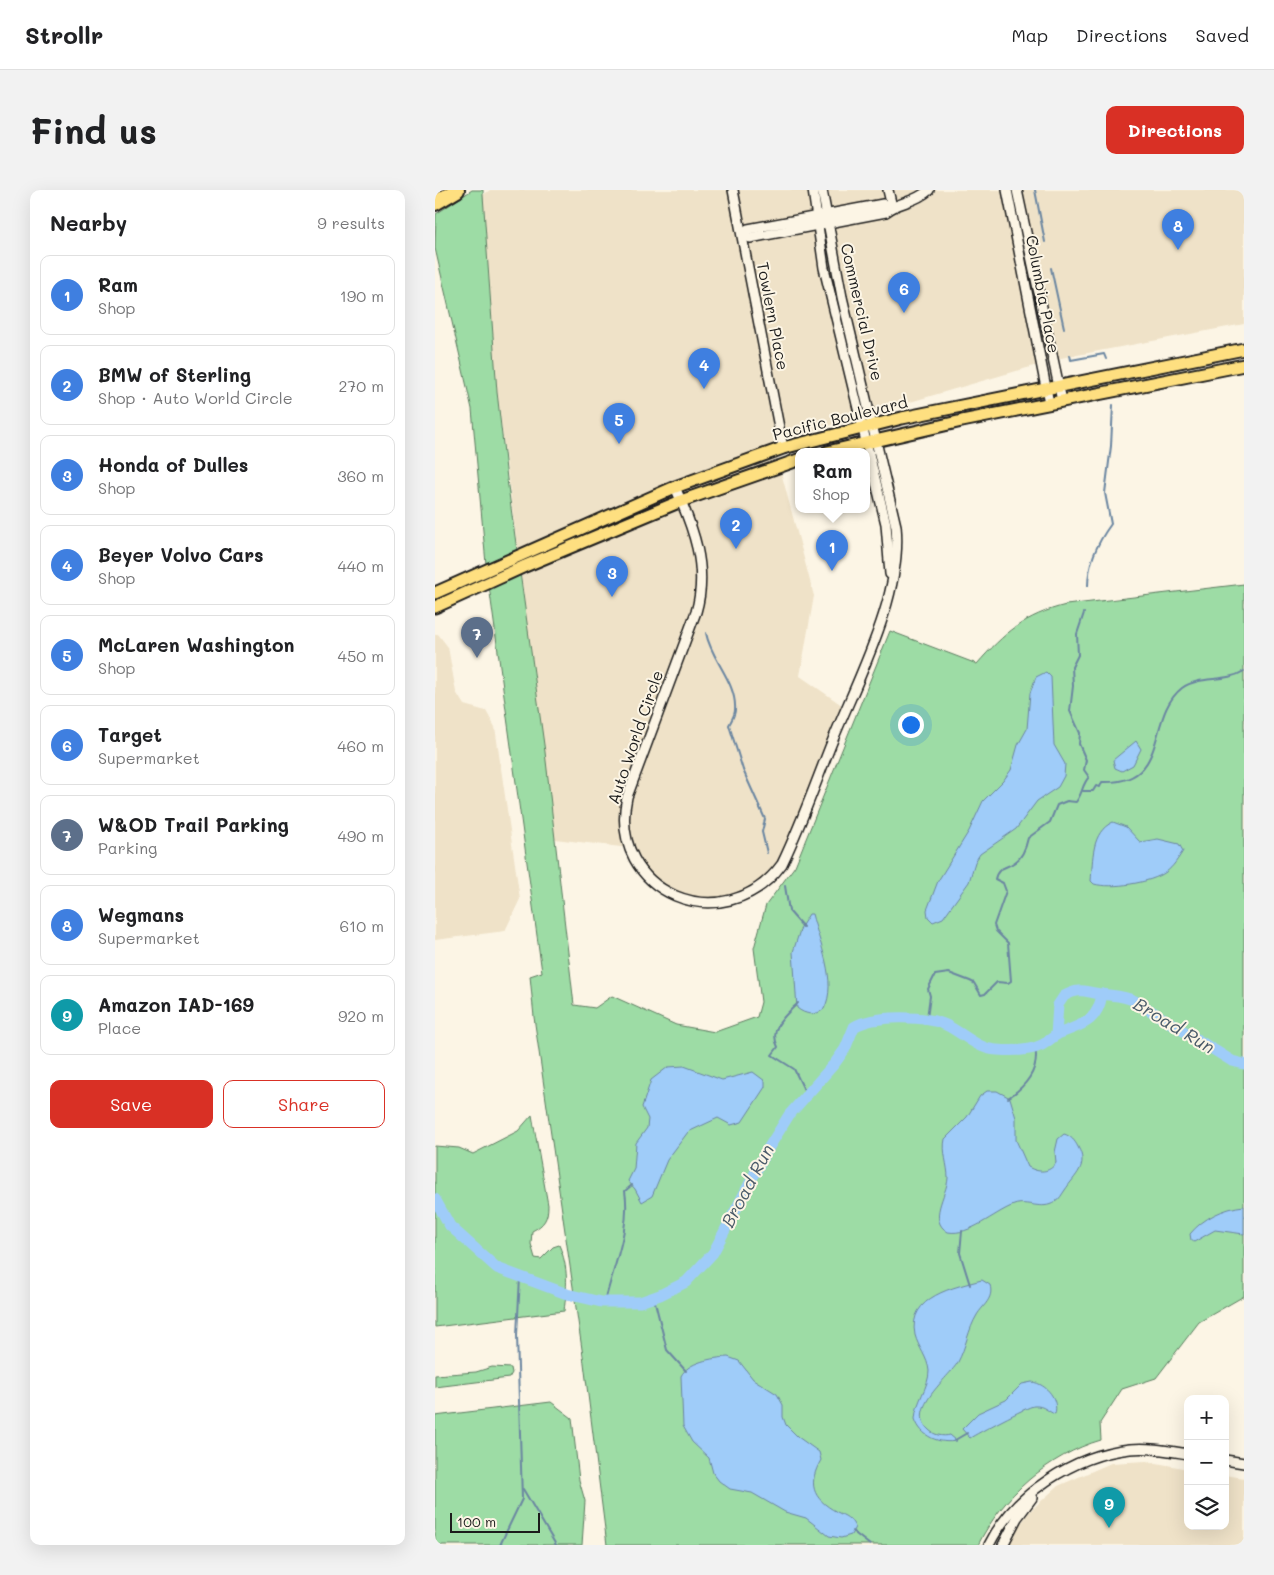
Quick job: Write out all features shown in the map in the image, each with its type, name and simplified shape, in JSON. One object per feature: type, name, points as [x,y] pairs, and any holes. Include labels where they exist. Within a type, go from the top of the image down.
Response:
[{"type":"highway","points":[[435,202],[451,190]]},
{"type":"highway","points":[[435,202],[457,190]]},
{"type":"main road","name":"Pacific Boulevard","points":[[435,607],[481,586],[524,560],[675,488],[783,448],[867,426],[1241,349]]},
{"type":"main road","name":"Pacific Boulevard","points":[[843,448],[1049,403],[1244,365]]},
{"type":"main road","name":"Pacific Boulevard","points":[[435,593],[480,573],[524,560],[681,501],[795,461]]},
{"type":"street","name":"Towlern Place","points":[[733,190],[783,448]]},
{"type":"street","name":"Commercial Drive","points":[[813,190],[820,219]]},
{"type":"street","name":"Commercial Drive","points":[[822,190],[820,219],[824,268],[867,426]]},
{"type":"street","points":[[888,190],[892,207]]},
{"type":"street","points":[[820,219],[827,224],[886,212],[892,207],[913,202],[929,190]]},
{"type":"street","name":"Columbia Place","points":[[1007,190],[1052,387],[1062,401]]},
{"type":"street","name":"Columbia Place","points":[[1017,190],[1052,387],[1049,403]]},
{"type":"street","points":[[742,234],[750,238],[883,204],[892,207]]},
{"type":"street","name":"Commercial Drive","points":[[827,224],[867,426]]},
{"type":"street","name":"Auto World Circle","points":[[675,488],[697,546],[701,570],[701,592],[696,612],[627,797],[624,817],[628,843],[639,866],[653,883],[678,897],[707,904],[733,900],[758,888],[782,864],[873,640],[891,587],[886,524],[867,426]]},
{"type":"street","points":[[989,1545],[1009,1514],[1039,1488],[1076,1464],[1106,1454],[1145,1449],[1184,1454]]},
{"type":"street","points":[[1229,1461],[1244,1463]]},
{"type":"street","points":[[1003,1545],[1017,1518],[1039,1488]]},
{"type":"shaded area","points":[[490,190],[1244,190],[1244,324],[1061,358],[773,442],[814,596],[800,676],[846,708],[786,855],[751,893],[716,904],[678,897],[645,875],[629,848],[555,839],[497,392],[483,195]]},
{"type":"shaded area","points":[[438,634],[448,647],[456,692],[464,705],[486,711],[495,727],[520,899],[505,931],[435,940],[435,635]]},
{"type":"shaded area","points":[[1146,1461],[1184,1468],[1184,1530],[1229,1530],[1229,1476],[1244,1478],[1244,1545],[1009,1545],[1029,1512],[1058,1486],[1111,1463]]},
{"type":"green space","points":[[472,190],[483,190],[497,392],[507,479],[545,752],[574,1005],[595,1008],[612,996],[676,1025],[715,1032],[757,1017],[761,1002],[754,948],[766,905],[795,866],[890,631],[977,664],[1006,634],[1027,620],[1052,609],[1066,605],[1244,584],[1244,1296],[1199,1322],[1156,1378],[1122,1389],[1100,1423],[1101,1440],[1063,1456],[1029,1480],[1000,1510],[978,1545],[607,1545],[584,1363],[534,1017],[530,976],[542,972],[486,564],[472,409],[435,248],[436,214]]},
{"type":"green space","points":[[532,1115],[548,1205],[545,1221],[532,1231],[531,1244],[535,1258],[541,1259],[553,1247],[559,1245],[566,1278],[564,1311],[435,1327],[435,1146],[459,1148],[473,1154],[518,1131]]},
{"type":"green space","points":[[492,1367],[511,1368],[512,1373],[509,1378],[435,1387],[435,1375],[476,1372]]},
{"type":"green space","points":[[551,1402],[572,1418],[579,1480],[585,1501],[582,1545],[435,1545],[435,1416]]},
{"type":"water","points":[[1046,672],[1051,677],[1054,745],[1065,764],[1064,776],[1058,787],[1037,801],[1016,829],[980,854],[975,862],[969,882],[943,918],[933,922],[928,917],[927,910],[938,881],[969,831],[983,801],[1011,770],[1018,745],[1027,729],[1030,693],[1036,677]]},
{"type":"water","points":[[1136,741],[1141,749],[1133,765],[1122,771],[1115,768],[1113,760]]},
{"type":"water","points":[[1113,822],[1126,827],[1140,842],[1158,839],[1179,844],[1183,851],[1169,870],[1151,879],[1131,884],[1110,886],[1094,884],[1091,881],[1094,847],[1101,832]]},
{"type":"water","points":[[809,914],[812,914],[823,949],[829,987],[824,1009],[818,1013],[811,1014],[797,1008],[793,952],[801,927]]},
{"type":"water","points":[[684,1066],[722,1080],[753,1072],[765,1081],[765,1087],[742,1122],[731,1125],[718,1118],[688,1132],[667,1160],[652,1196],[642,1202],[628,1181],[634,1169],[636,1143],[647,1128],[648,1119],[642,1107],[651,1080],[668,1067]]},
{"type":"water","points":[[987,1091],[997,1091],[1010,1098],[1016,1118],[1016,1140],[1028,1167],[1043,1171],[1050,1169],[1056,1163],[1055,1152],[1058,1139],[1064,1134],[1071,1137],[1077,1145],[1081,1154],[1081,1165],[1060,1198],[1050,1205],[1014,1205],[965,1231],[948,1232],[939,1221],[940,1207],[948,1178],[944,1149],[945,1139],[967,1117],[980,1096]]},
{"type":"water","points":[[1244,1206],[1244,1234],[1215,1230],[1194,1242],[1191,1240],[1190,1234],[1201,1223],[1229,1209]]},
{"type":"water","points":[[982,1280],[990,1285],[991,1294],[974,1321],[958,1362],[931,1394],[923,1413],[923,1422],[931,1432],[944,1436],[950,1435],[957,1441],[937,1440],[926,1435],[915,1419],[929,1371],[915,1335],[914,1322],[918,1311],[935,1296],[947,1290]]},
{"type":"water","points":[[728,1357],[739,1361],[753,1379],[777,1394],[783,1405],[783,1417],[786,1425],[798,1437],[819,1452],[821,1460],[814,1476],[814,1489],[828,1507],[852,1521],[855,1527],[851,1535],[841,1538],[829,1536],[806,1518],[785,1512],[752,1493],[730,1489],[719,1481],[713,1473],[709,1458],[692,1442],[683,1426],[681,1376],[684,1371],[695,1364],[715,1358]]},
{"type":"water","points":[[1032,1382],[1047,1389],[1051,1394],[1055,1403],[1055,1414],[1034,1406],[970,1438],[962,1429],[978,1413],[1006,1400],[1022,1384]]},
{"type":"waterway","points":[[1035,190],[1045,242]]},
{"type":"waterway","points":[[1051,268],[1064,328]]},
{"type":"waterway","points":[[1070,355],[1071,360],[1104,354],[1106,359]]},
{"type":"waterway","points":[[1088,586],[1094,553],[1101,538],[1111,524],[1105,493],[1111,446],[1113,405]]},
{"type":"waterway","points":[[927,1018],[930,996],[928,989],[935,975],[949,973],[970,981],[974,983],[981,995],[985,994],[997,982],[1008,983],[1011,981],[1008,943],[996,931],[994,925],[1006,891],[1003,883],[995,879],[996,875],[1000,870],[1018,860],[1022,855],[1028,838],[1050,822],[1057,805],[1067,801],[1076,802],[1089,777],[1084,770],[1086,760],[1079,744],[1080,733],[1070,711],[1073,686],[1072,667],[1078,655],[1077,634],[1084,613]]},
{"type":"waterway","points":[[706,633],[713,652],[728,680],[735,700],[734,716],[729,725],[743,770],[765,819],[762,832],[767,853]]},
{"type":"waterway","points":[[1083,791],[1093,791],[1096,786],[1100,787],[1102,782],[1124,780],[1138,773],[1148,761],[1171,700],[1182,688],[1189,684],[1229,677],[1244,671]]},
{"type":"waterway","points":[[785,886],[789,911],[803,927]]},
{"type":"waterway","name":"Broad Run","points":[[1056,1035],[1058,1005],[1064,996],[1083,991],[1118,996],[1135,1001],[1232,1061],[1244,1064]]},
{"type":"waterway","name":"Broad Run","points":[[435,1199],[450,1226],[497,1268],[567,1294],[601,1302],[640,1302],[660,1295],[686,1282],[713,1253],[766,1152],[789,1115],[835,1063],[845,1049],[854,1027],[873,1020],[886,1018],[925,1019],[946,1025],[983,1047],[997,1050],[1026,1049],[1042,1045],[1058,1034],[1087,1021],[1097,1011],[1102,994]]},
{"type":"waterway","points":[[798,1003],[780,1022],[775,1034],[778,1047],[772,1055],[794,1069],[807,1096]]},
{"type":"waterway","points":[[1008,1098],[1021,1088],[1030,1077],[1035,1063],[1035,1047]]},
{"type":"waterway","points":[[605,1302],[626,1219],[625,1191],[632,1185]]},
{"type":"waterway","points":[[962,1231],[960,1253],[970,1285]]},
{"type":"waterway","points":[[500,1545],[522,1499],[517,1335],[520,1277]]},
{"type":"waterway","points":[[654,1298],[667,1350],[686,1371]]},
{"type":"waterway","points":[[955,1440],[967,1433]]},
{"type":"waterway","points":[[523,1489],[556,1545]]},
{"type":"waterway","points":[[852,1531],[870,1545]]},
{"type":"place","name":"Wegmans","points":[[1178,250]]},
{"type":"place","name":"Target","points":[[904,313]]},
{"type":"place","name":"Beyer Volvo Cars","points":[[704,389]]},
{"type":"place","name":"McLaren Washington","points":[[619,444]]},
{"type":"place","name":"BMW of Sterling","points":[[736,549]]},
{"type":"place","name":"Ram","points":[[832,571]]},
{"type":"place","name":"Honda of Dulles","points":[[612,597]]},
{"type":"place","name":"W&OD Trail Parking","points":[[477,658]]},
{"type":"place","name":"Amazon IAD-169","points":[[1109,1528]]}]
